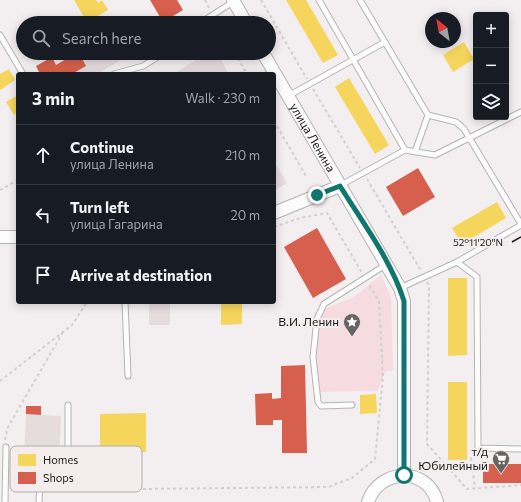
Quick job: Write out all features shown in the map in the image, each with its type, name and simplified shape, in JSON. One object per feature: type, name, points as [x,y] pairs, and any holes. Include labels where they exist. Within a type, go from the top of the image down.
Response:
[{"type":"street","points":[[233,1],[242,16]]},
{"type":"street","name":"улица Ленина","points":[[267,60],[274,72]]},
{"type":"street","name":"улица Ленина","points":[[276,75],[340,186],[387,263],[400,288],[404,301],[404,475]]},
{"type":"street","points":[[276,212],[340,186]]},
{"type":"street","points":[[0,237],[16,237]]},
{"type":"street","points":[[368,502],[371,492],[385,479],[404,475],[422,481],[436,494],[438,502]]},
{"type":"lane","points":[[319,0],[405,150]]},
{"type":"lane","points":[[360,0],[428,115],[456,122],[464,129],[521,224],[457,262],[400,288]]},
{"type":"lane","points":[[210,16],[233,1]]},
{"type":"lane","points":[[0,35],[22,72]]},
{"type":"lane","points":[[288,96],[385,42]]},
{"type":"lane","points":[[121,72],[143,66],[153,60]]},
{"type":"lane","points":[[340,186],[405,150],[435,155],[521,112]]},
{"type":"lane","points":[[415,152],[428,115]]},
{"type":"lane","points":[[457,262],[477,277],[478,448],[521,449]]},
{"type":"lane","points":[[352,405],[322,406],[318,402],[313,357],[317,318],[324,304],[387,263]]},
{"type":"lane","points":[[125,304],[128,376]]},
{"type":"lane","points":[[68,405],[68,446]]},
{"type":"lane","points":[[5,502],[6,444]]},
{"type":"lane","points":[[39,492],[40,502]]},
{"type":"path","points":[[261,0],[270,16]]},
{"type":"path","points":[[276,26],[402,236],[429,286],[427,444],[467,489],[521,485]]},
{"type":"path","points":[[239,60],[246,72]]},
{"type":"path","points":[[276,124],[306,176]]},
{"type":"path","points":[[0,190],[16,181]]},
{"type":"path","points":[[142,489],[328,487],[352,478],[375,459],[383,376],[379,301],[327,213],[300,218],[276,226]]},
{"type":"path","points":[[0,381],[72,325],[86,304]]},
{"type":"path","points":[[6,444],[8,427],[63,332]]},
{"type":"path","points":[[475,488],[471,458],[478,448]]},
{"type":"shaded area","points":[[121,60],[100,72],[76,72],[86,66],[83,61]]},
{"type":"shaded area","points":[[196,60],[221,60],[228,72],[176,72]]},
{"type":"shaded area","points":[[276,164],[287,183],[276,190]]},
{"type":"shaded area","points":[[381,275],[391,298],[393,370],[385,372],[378,391],[319,392],[314,313],[354,297]]},
{"type":"shaded area","points":[[149,304],[170,304],[170,325],[149,325]]},
{"type":"shaded area","points":[[26,414],[61,416],[60,446],[25,446]]},
{"type":"building: Homes","points":[[74,0],[96,0],[98,3],[102,0],[108,10],[98,16],[83,16]]},
{"type":"building: Homes","points":[[286,0],[306,0],[338,55],[323,63]]},
{"type":"building: Homes","points":[[464,42],[473,60],[453,72],[443,55],[454,48],[461,48],[461,44]]},
{"type":"building: Homes","points":[[9,69],[15,80],[0,90],[0,74]]},
{"type":"building: Homes","points":[[349,78],[389,145],[375,154],[335,87]]},
{"type":"building: Homes","points":[[16,96],[16,114],[14,115],[6,102]]},
{"type":"building: Homes","points":[[497,202],[506,218],[462,244],[452,228]]},
{"type":"building: Homes","points":[[448,278],[467,278],[467,355],[448,356]]},
{"type":"building: Homes","points":[[221,304],[242,304],[242,324],[221,325]]},
{"type":"building: Homes","points":[[448,382],[467,382],[467,460],[448,460]]},
{"type":"building: Homes","points":[[376,394],[377,413],[360,414],[360,395]]},
{"type":"building: Homes","points":[[146,413],[146,452],[142,452],[142,446],[100,446],[100,414]]},
{"type":"building: Shops","points":[[150,0],[177,0],[183,10],[173,16],[159,16]]},
{"type":"building: Shops","points":[[47,60],[54,60],[56,65],[64,60],[83,60],[86,66],[76,72],[39,72],[36,66]]},
{"type":"building: Shops","points":[[418,168],[435,197],[403,216],[386,187]]},
{"type":"building: Shops","points":[[317,228],[346,279],[313,298],[284,247]]},
{"type":"building: Shops","points":[[305,365],[307,453],[282,453],[282,420],[273,420],[273,425],[256,425],[255,394],[272,393],[272,399],[281,398],[281,366]]},
{"type":"building: Shops","points":[[26,406],[41,406],[41,415],[26,414]]},
{"type":"building: Shops","points":[[483,464],[521,464],[521,483],[483,483]]},
{"type":"place","name":"В.И. Ленин","points":[[352,337]]},
{"type":"place","name":"т/д Юбилейный","points":[[501,474]]},
{"type":"route","points":[[317,195],[340,186],[387,263],[400,288],[404,301],[404,475]]}]
